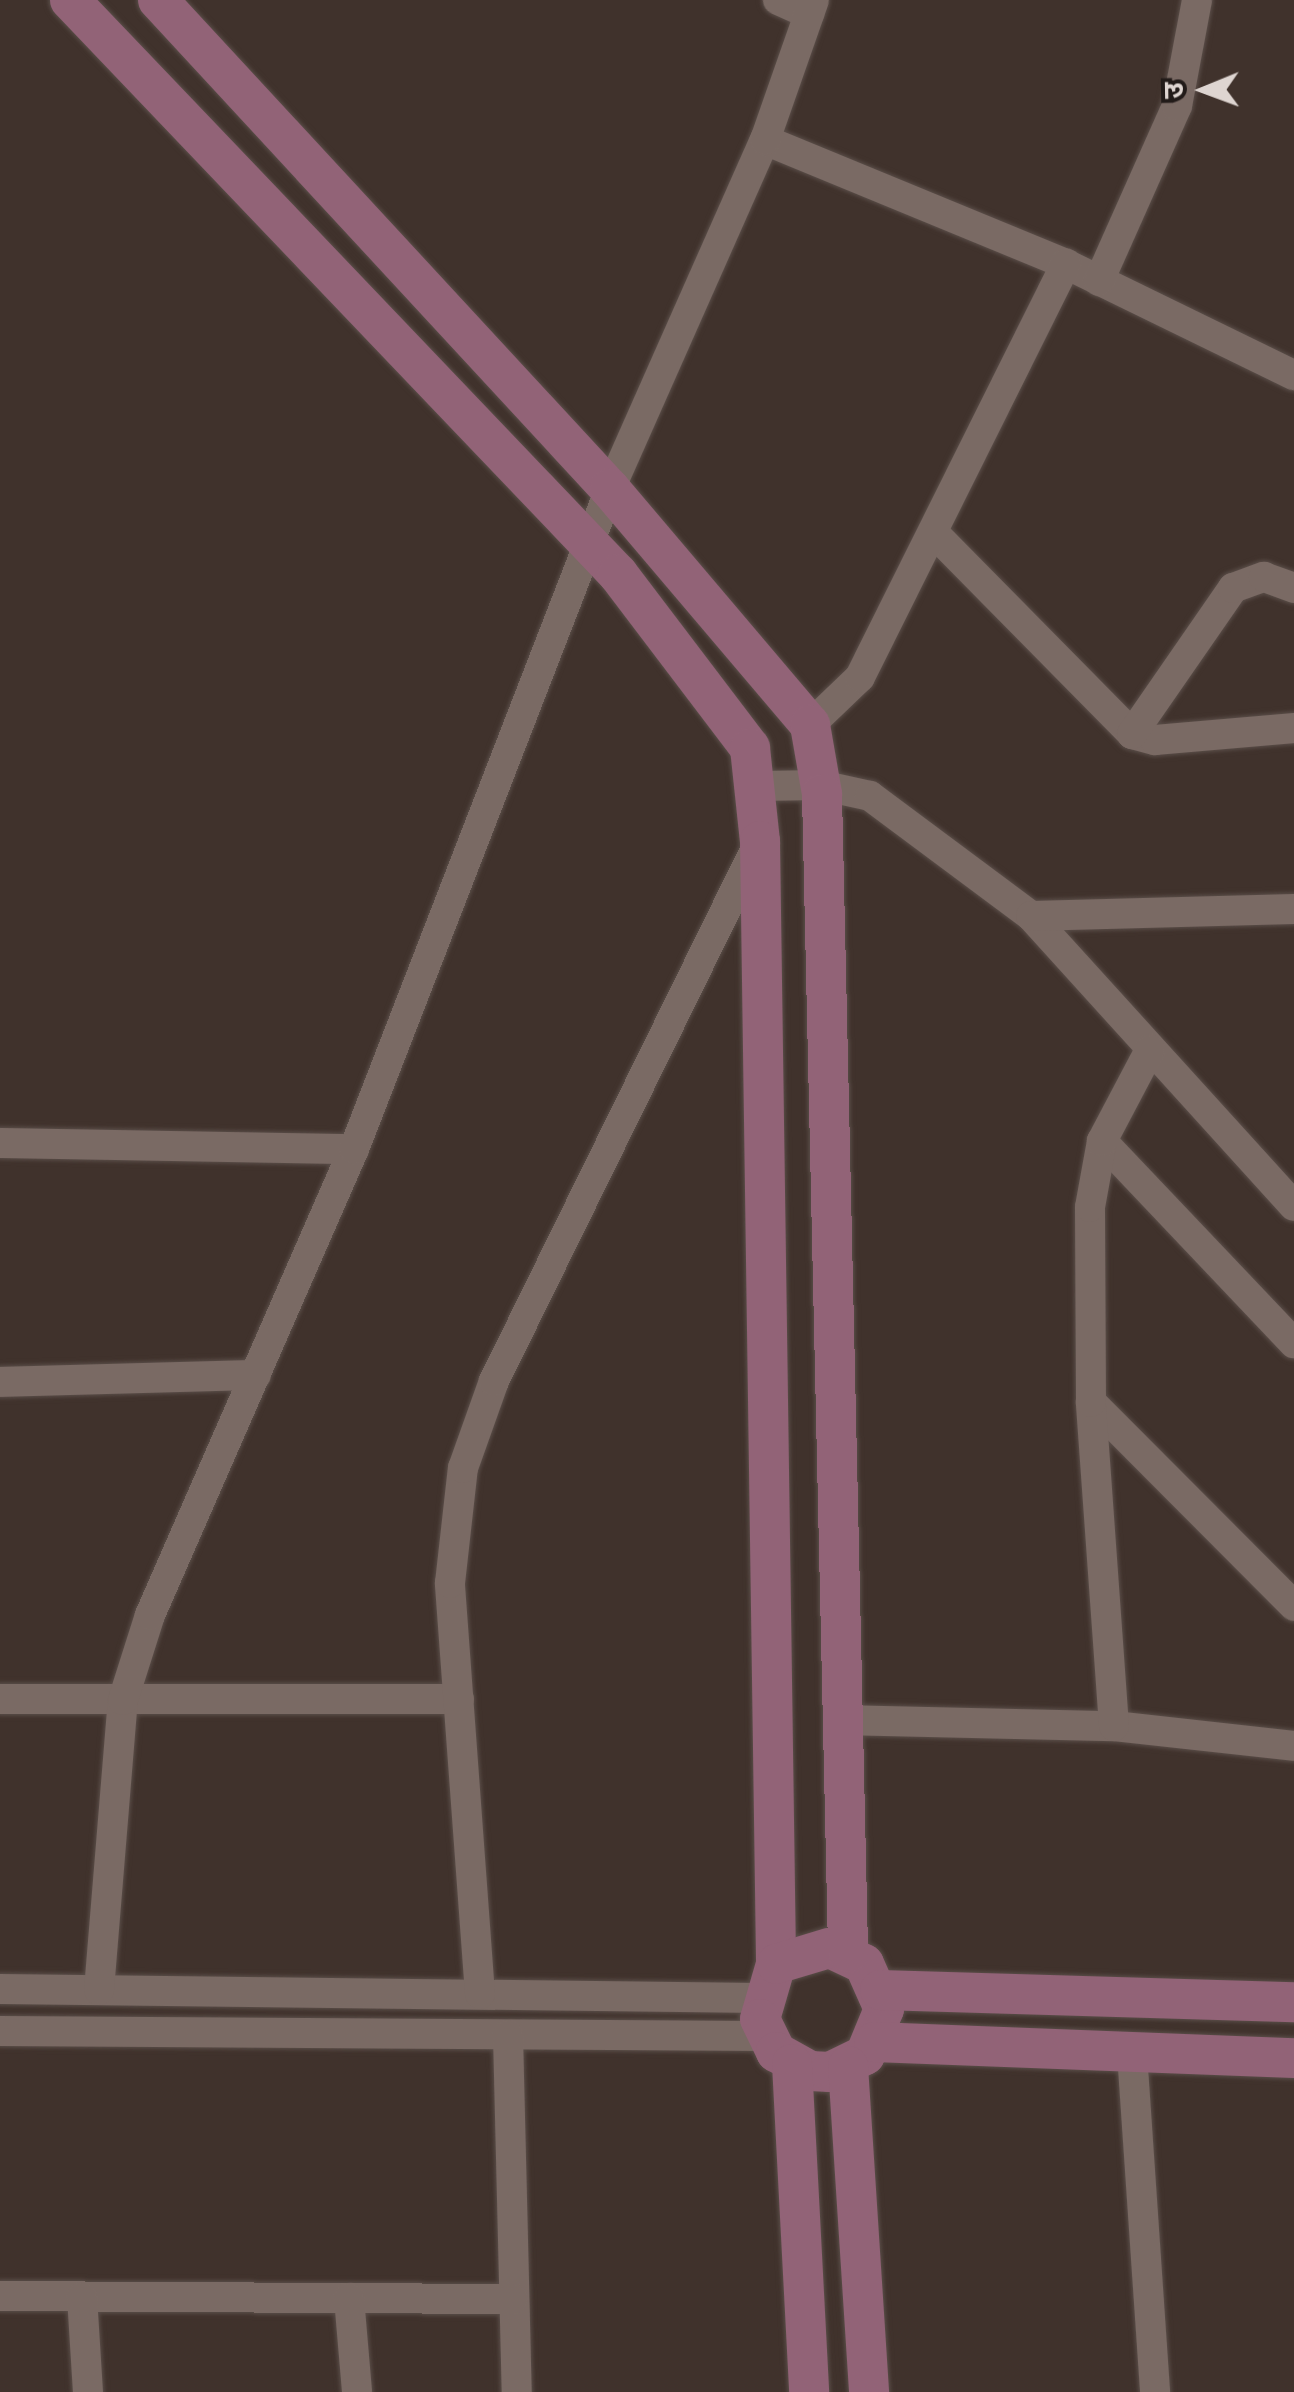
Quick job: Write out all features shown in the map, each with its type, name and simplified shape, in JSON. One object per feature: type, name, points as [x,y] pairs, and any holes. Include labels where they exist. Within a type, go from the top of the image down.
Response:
[{"type":"street","points":[[70,0],[590,544],[750,748],[758,786],[760,841],[774,2016],[810,2392]]},
{"type":"street","points":[[0,1989],[480,1994],[774,2016],[830,2072],[861,2054],[882,2025],[880,1990],[848,1953],[820,785],[810,725],[610,490],[158,0]]},
{"type":"street","points":[[99,1990],[124,1700],[150,1614],[354,1149],[610,490],[765,140],[811,7],[778,0]]},
{"type":"street","points":[[1100,281],[1177,106],[1197,0]]},
{"type":"street","points":[[765,140],[1066,264],[1294,374]]},
{"type":"street","points":[[810,725],[860,677],[1066,264]]},
{"type":"street","points":[[933,532],[1132,734],[1294,728]]},
{"type":"street","points":[[1132,734],[1233,588],[1264,576],[1294,588]]},
{"type":"street","points":[[758,786],[852,788],[904,817],[1031,916],[1294,1206]]},
{"type":"street","points":[[480,1994],[459,1699],[452,1530],[482,1416],[760,841]]},
{"type":"street","points":[[1031,916],[1293,910]]},
{"type":"street","points":[[1114,1726],[1091,1402],[1090,1206],[1102,1141],[1150,1050]]},
{"type":"street","points":[[1102,1141],[1294,1343]]},
{"type":"street","points":[[0,1142],[354,1149]]},
{"type":"street","points":[[0,1382],[256,1374]]},
{"type":"street","points":[[1091,1402],[1294,1606]]},
{"type":"street","points":[[0,1699],[459,1699]]},
{"type":"street","points":[[840,1720],[1114,1726],[1294,1746]]},
{"type":"street","points":[[774,2016],[809,1949],[848,1953]]},
{"type":"street","points":[[880,1990],[1294,2002]]},
{"type":"street","points":[[0,2031],[508,2034],[774,2016]]},
{"type":"street","points":[[508,2034],[517,2392]]},
{"type":"street","points":[[861,2054],[1132,2053],[1294,2058]]},
{"type":"street","points":[[1132,2053],[1156,2392]]},
{"type":"street","points":[[861,2054],[869,2392]]},
{"type":"street","points":[[0,2296],[513,2299]]},
{"type":"street","points":[[82,2296],[88,2392]]},
{"type":"street","points":[[349,2298],[356,2392]]}]
